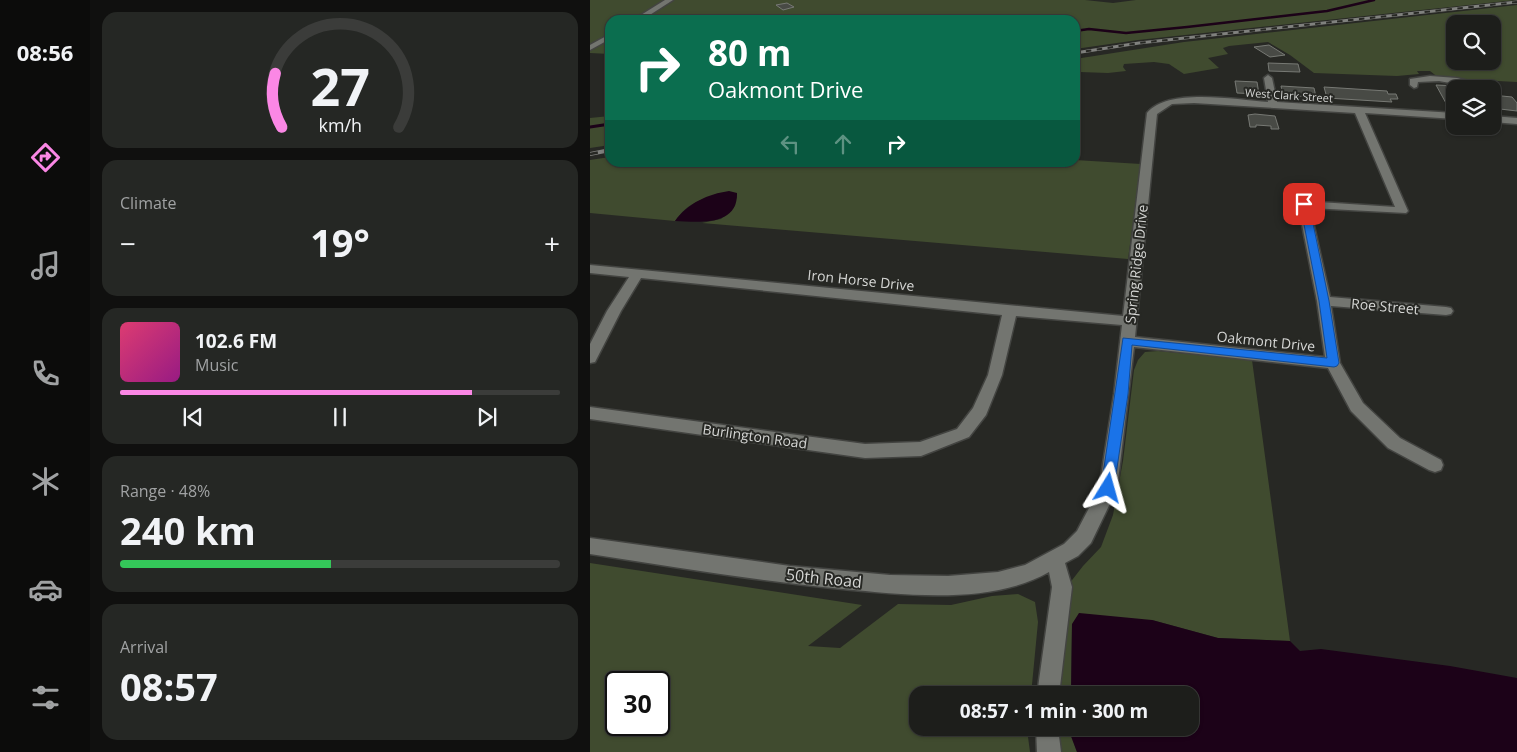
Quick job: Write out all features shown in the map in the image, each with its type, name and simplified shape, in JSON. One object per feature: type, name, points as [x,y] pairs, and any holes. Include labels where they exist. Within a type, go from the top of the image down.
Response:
[{"type":"street","points":[[645,15],[670,0]]},
{"type":"street","points":[[590,48],[605,39]]},
{"type":"street","points":[[1268,78],[1273,105]]},
{"type":"street","points":[[1414,84],[1413,81],[1429,79],[1446,80]]},
{"type":"street","name":"West Clark Street","points":[[1149,140],[1152,113],[1160,105],[1167,102],[1194,100],[1446,116]]},
{"type":"street","name":"Oakmont Drive","points":[[1127,341],[1334,363],[1324,301],[1304,204],[1402,211],[1359,111]]},
{"type":"street","points":[[1501,120],[1517,121]]},
{"type":"street","name":"Spring Ridge Drive","points":[[1055,560],[1071,550],[1084,537],[1097,514],[1108,488],[1122,394],[1149,140]]},
{"type":"street","name":"Iron Horse Drive","points":[[590,269],[1010,311],[1130,321]]},
{"type":"street","points":[[590,358],[614,311],[638,274]]},
{"type":"street","name":"Roe Street","points":[[1324,301],[1446,311]]},
{"type":"street","name":"Burlington Road","points":[[590,413],[865,451],[921,449],[963,433],[980,410],[995,375],[1010,311]]},
{"type":"street","points":[[1334,363],[1356,407],[1394,442],[1436,465]]},
{"type":"street","name":"50th Road","points":[[590,546],[790,575],[890,584],[948,586],[998,581],[1029,573],[1055,560]]},
{"type":"street","points":[[1049,686],[1062,587],[1055,560]]},
{"type":"street","points":[[1048,736],[1049,752]]},
{"type":"green space","points":[[590,0],[1085,0],[1113,3],[1136,0],[1516,0],[1138,40],[1080,48],[1080,15],[605,15],[605,54],[590,53]]},
{"type":"green space","points":[[1517,5],[1517,82],[1439,78],[1430,71],[1417,71],[1419,74],[1397,76],[1314,73],[1290,55],[1268,42],[1223,48],[1228,54],[1208,58],[1219,68],[1184,74],[1169,64],[1154,62],[1124,64],[1123,67],[1126,71],[1108,73],[1080,72],[1080,58],[1184,42]]},
{"type":"green space","points":[[605,116],[605,146],[590,148],[590,118]]},
{"type":"green space","points":[[605,158],[605,167],[1080,167],[1080,160],[1141,164],[1128,259],[702,223],[721,219],[735,206],[737,193],[710,197],[695,203],[681,213],[675,221],[590,213],[590,160]]},
{"type":"green space","points":[[1158,351],[1252,360],[1290,641],[1218,638],[1152,620],[1072,624],[1071,686],[1060,686],[1062,603],[1069,584],[1101,547],[1113,515],[1123,461],[1134,370],[1138,360],[1145,352]]},
{"type":"green space","points":[[590,563],[862,605],[808,646],[840,648],[898,604],[951,605],[992,596],[1018,594],[1035,602],[1038,622],[1032,686],[909,686],[909,736],[1028,736],[1030,752],[590,752]]},
{"type":"green space","points":[[1059,736],[1071,736],[1077,752],[1058,752]]},
{"type":"shaded area","points":[[729,191],[737,193],[736,204],[731,212],[724,217],[705,222],[675,221],[686,209],[699,200]]},
{"type":"shaded area","points":[[1079,613],[1152,620],[1218,638],[1290,641],[1300,651],[1321,649],[1450,666],[1517,678],[1517,752],[1077,752],[1071,736],[1199,736],[1199,686],[1071,686],[1072,624]]},
{"type":"building","points":[[787,3],[794,7],[783,10],[776,5]]},
{"type":"building","points":[[1269,45],[1285,55],[1270,57],[1254,47]]},
{"type":"building","points":[[1268,63],[1298,64],[1300,72],[1269,71]]},
{"type":"building","points":[[1235,81],[1257,82],[1259,94],[1237,93]]},
{"type":"building","points":[[1436,85],[1446,85],[1446,103]]},
{"type":"building","points":[[1281,86],[1314,88],[1316,97],[1283,95]]},
{"type":"building","points":[[1324,87],[1387,91],[1388,94],[1396,94],[1398,99],[1390,99],[1392,102],[1327,98]]},
{"type":"building","points":[[1501,96],[1512,97],[1517,103],[1517,111],[1501,109]]},
{"type":"building","points":[[1248,115],[1275,116],[1279,129],[1271,129],[1271,126],[1256,125],[1256,127],[1250,127]]},
{"type":"waterway","points":[[1080,30],[1089,29],[1126,33],[1187,27],[1327,11],[1374,0]]},
{"type":"waterway","points":[[590,127],[605,125]]},
{"type":"railway","points":[[1080,52],[1139,43],[1517,2]]},
{"type":"railway","points":[[590,154],[605,151]]},
{"type":"route","points":[[1108,488],[1122,394],[1127,341],[1334,363],[1324,301],[1304,204]]}]
